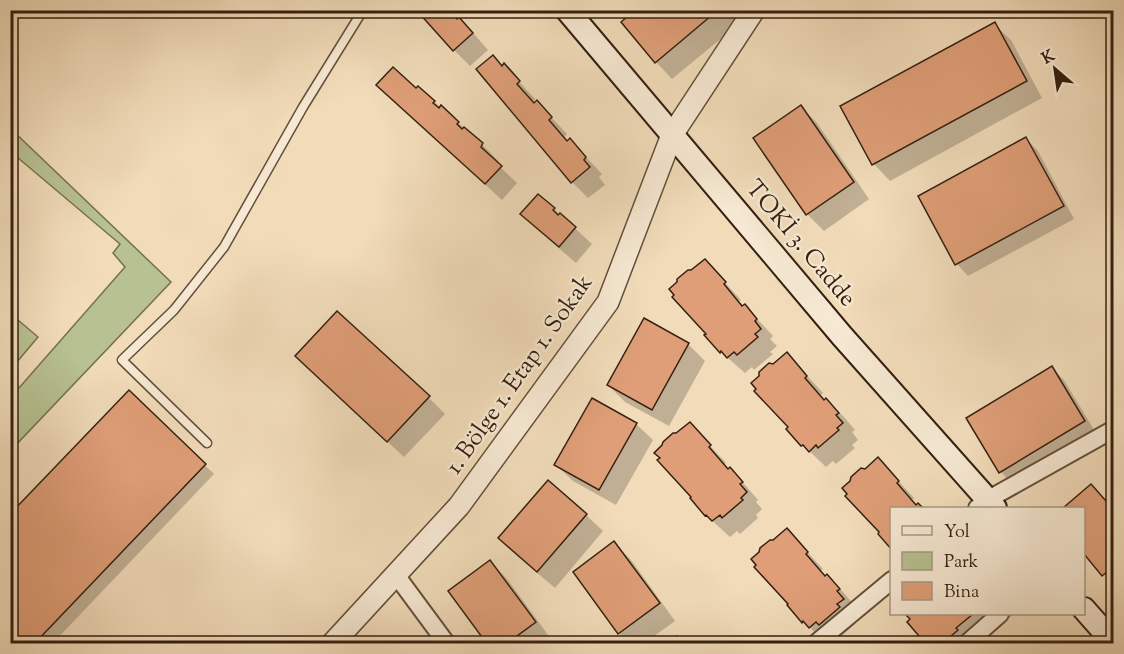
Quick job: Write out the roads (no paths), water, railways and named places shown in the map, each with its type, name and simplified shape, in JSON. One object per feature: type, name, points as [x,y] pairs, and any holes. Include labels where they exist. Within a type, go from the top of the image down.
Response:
[{"type":"main road","name":"TOKİ 3. Cadde","points":[[567,10],[986,506]]},
{"type":"main road","points":[[1085,611],[1113,643]]},
{"type":"street","name":"1. Bölge 1. Etap 1. Sokak","points":[[332,644],[459,506],[608,302],[672,135],[754,10]]},
{"type":"street","points":[[986,506],[1113,429]]},
{"type":"street","points":[[396,575],[447,644]]},
{"type":"street","points":[[815,644],[890,581]]},
{"type":"street","points":[[966,644],[999,615]]},
{"type":"lane","points":[[207,442],[122,360],[174,310],[224,247],[303,107],[363,10]]}]
